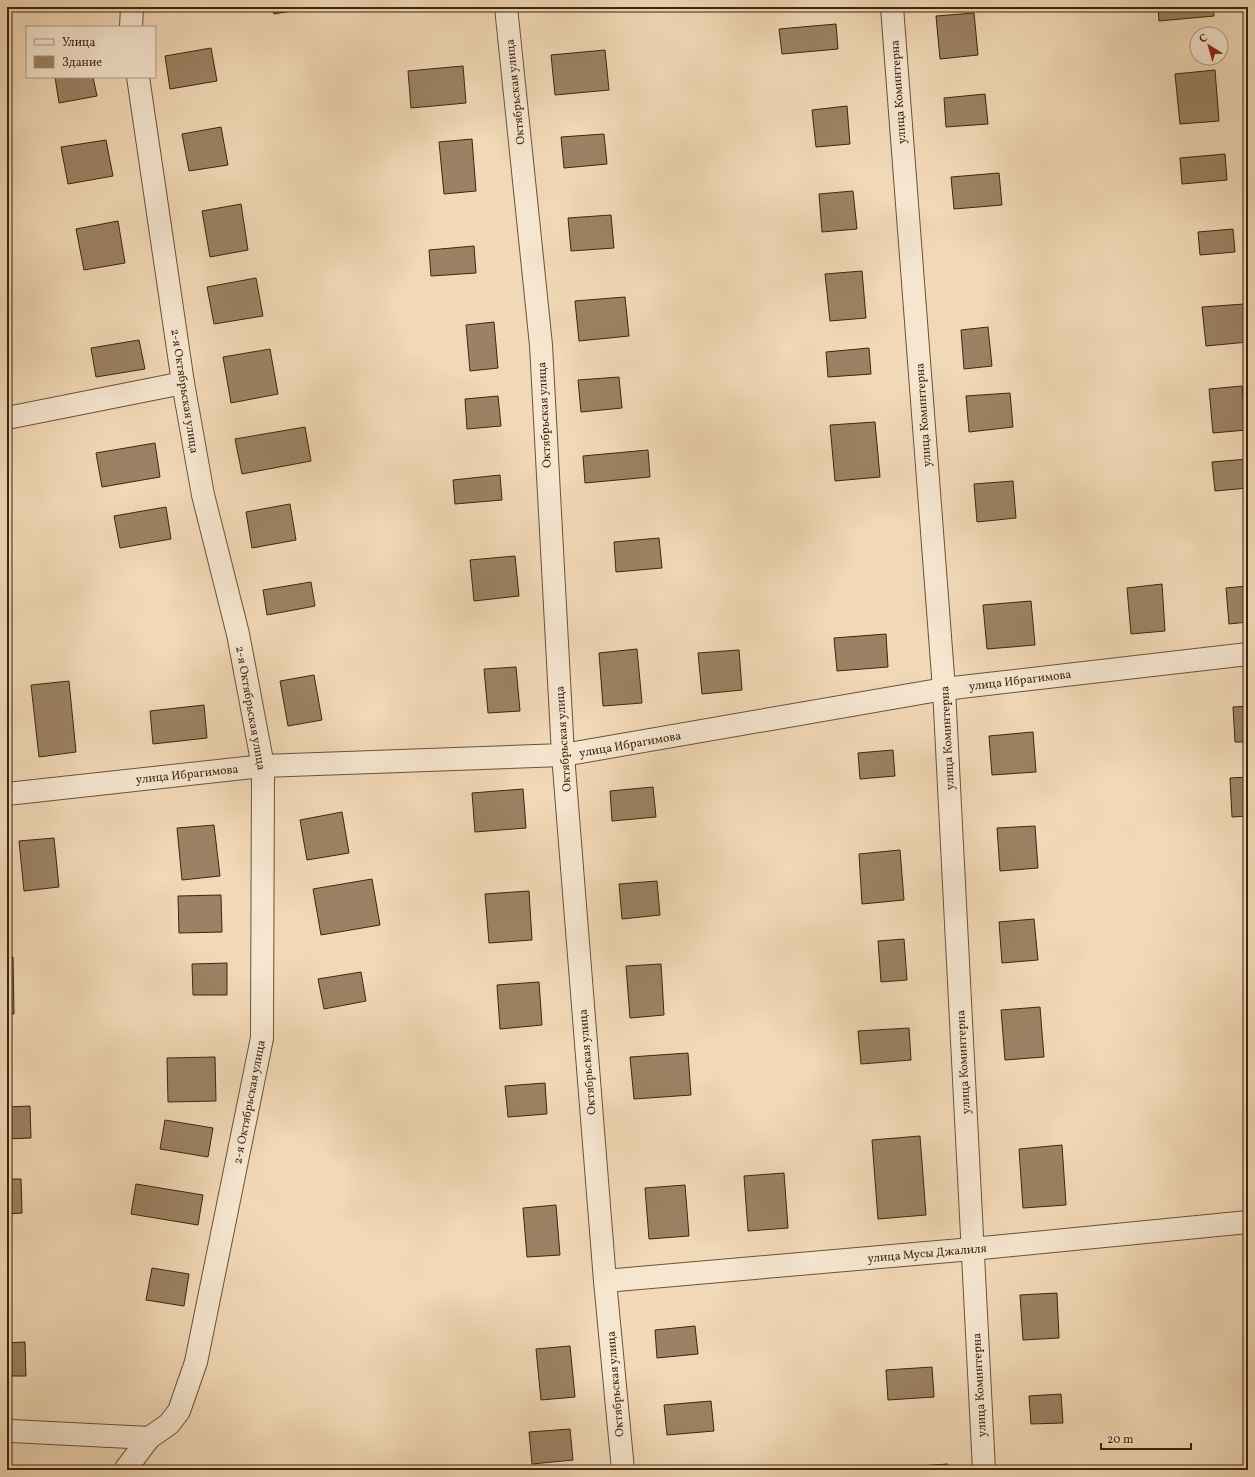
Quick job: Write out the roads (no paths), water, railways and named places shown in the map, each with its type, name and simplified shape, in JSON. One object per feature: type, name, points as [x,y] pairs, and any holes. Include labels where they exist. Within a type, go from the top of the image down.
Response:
[{"type":"street","name":"Октябрьская улица","points":[[506,7],[541,344],[563,755],[605,1281],[623,1470]]},
{"type":"street","name":"улица Коминтерна","points":[[892,7],[944,689],[984,1470]]},
{"type":"street","name":"2-я Октябрьская улица","points":[[138,78],[182,383],[203,495],[238,634],[263,766],[262,1038],[196,1362],[179,1411],[169,1424],[149,1438]]},
{"type":"street","points":[[7,418],[182,383]]},
{"type":"street","name":"улица Ибрагимова","points":[[7,794],[263,766],[563,755],[944,689],[1248,654]]},
{"type":"street","name":"улица Мусы Джалиля","points":[[605,1281],[972,1249],[1248,1222]]},
{"type":"street","points":[[7,1429],[149,1438]]},
{"type":"street","points":[[125,1470],[149,1438]]}]
